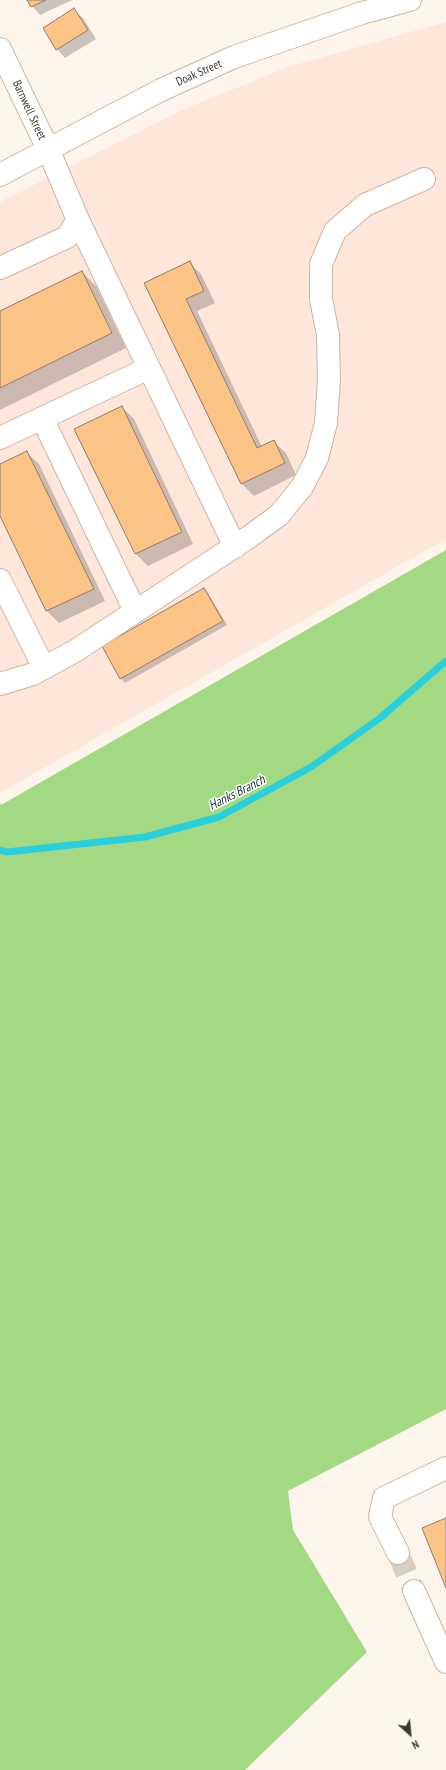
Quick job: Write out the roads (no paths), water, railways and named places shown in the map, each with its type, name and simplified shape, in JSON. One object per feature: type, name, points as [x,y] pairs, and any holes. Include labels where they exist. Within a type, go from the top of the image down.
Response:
[{"type":"street","name":"Doak Street","points":[[0,175],[160,90],[234,57],[362,13],[410,0]]},
{"type":"street","name":"Barnwell Street","points":[[0,49],[48,149],[72,228],[148,368],[235,546]]},
{"type":"street","points":[[0,684],[33,674],[75,650],[235,546],[279,515],[302,487],[317,458],[326,423],[329,379],[328,336],[321,299],[321,264],[335,231],[365,205],[424,179]]},
{"type":"street","points":[[0,268],[72,228]]},
{"type":"street","points":[[0,438],[148,368]]},
{"type":"street","points":[[42,418],[135,611]]},
{"type":"street","points":[[0,580],[44,668]]},
{"type":"street","points":[[398,1553],[380,1517],[384,1498],[446,1468]]},
{"type":"street","points":[[414,1591],[446,1662]]},
{"type":"waterway","name":"Hanks Branch","points":[[0,850],[7,852],[145,837],[219,817],[311,767],[380,718],[446,661]]},
{"type":"tunnel","points":[[398,1553],[414,1591]]}]
